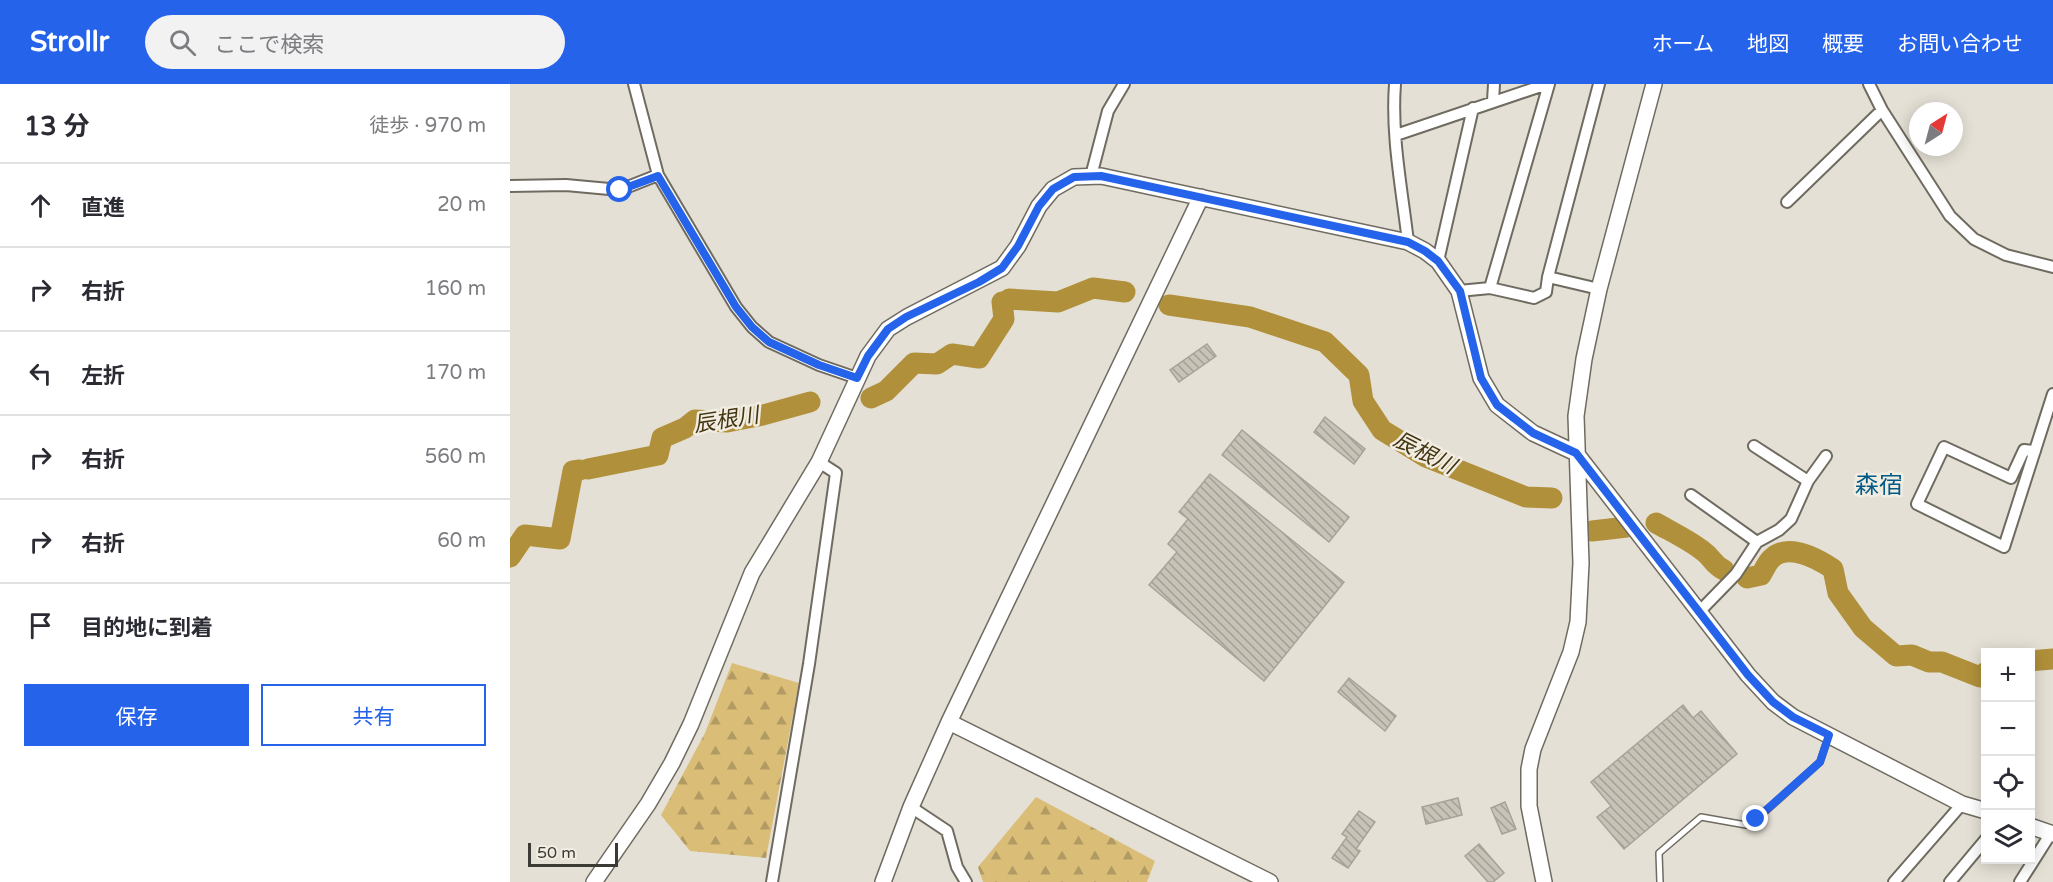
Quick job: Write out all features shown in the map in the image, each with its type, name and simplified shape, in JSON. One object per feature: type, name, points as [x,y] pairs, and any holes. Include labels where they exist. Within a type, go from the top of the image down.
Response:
[{"type":"street","points":[[634,84],[658,176],[736,307],[752,327],[769,342],[819,365],[857,378]]},
{"type":"street","points":[[1091,176],[1108,111],[1124,84]]},
{"type":"street","points":[[1395,84],[1396,135],[1408,242]]},
{"type":"street","points":[[1493,101],[1494,84]]},
{"type":"street","points":[[1396,135],[1548,84]]},
{"type":"street","points":[[1490,288],[1548,84]]},
{"type":"street","points":[[1460,291],[1490,288],[1534,298],[1546,292],[1599,84]]},
{"type":"street","points":[[1544,882],[1529,806],[1529,769],[1533,749],[1571,652],[1578,622],[1581,563],[1576,416],[1579,393],[1599,289],[1654,84]]},
{"type":"street","points":[[1869,84],[1882,110],[1950,216],[1974,239],[2006,255],[2053,267]]},
{"type":"street","points":[[1438,261],[1473,108]]},
{"type":"street","points":[[1787,202],[1882,110]]},
{"type":"street","points":[[510,186],[566,185],[620,190],[658,176]]},
{"type":"street","points":[[594,882],[648,804],[672,763],[691,724],[752,573],[819,462],[868,356],[888,329],[906,317],[979,282],[1002,268],[1018,246],[1039,206],[1053,189],[1074,177],[1091,176],[1101,176],[1408,242],[1425,251],[1438,261],[1460,291],[1481,378],[1497,405],[1533,433],[1576,453],[1748,675],[1773,702],[1793,717],[1962,804],[1983,810]]},
{"type":"street","points":[[883,882],[911,807],[949,722],[1201,197]]},
{"type":"street","points":[[1548,277],[1599,289]]},
{"type":"street","points":[[2034,451],[2024,450],[2011,478],[1944,447],[1917,504],[2004,547],[2053,394]]},
{"type":"street","points":[[1754,446],[1808,481]]},
{"type":"street","points":[[1699,612],[1736,574],[1757,542],[1779,530],[1791,519],[1808,481],[1826,456]]},
{"type":"street","points":[[772,882],[809,664],[836,472],[819,462]]},
{"type":"street","points":[[1691,495],[1757,542]]},
{"type":"street","points":[[949,722],[1270,882]]},
{"type":"street","points":[[1894,882],[1962,804]]},
{"type":"street","points":[[911,807],[947,831],[957,867],[966,882]]},
{"type":"street","points":[[2020,882],[2052,833],[2035,827]]},
{"type":"street","points":[[1950,882],[1981,845]]},
{"type":"lane","points":[[1660,882],[1659,853],[1692,824],[1701,817],[1746,825],[1756,819],[1820,762],[1829,735]]},
{"type":"green space","points":[[732,663],[799,683],[766,858],[690,851],[661,815],[705,733]]},
{"type":"green space","points":[[1036,797],[1155,861],[1147,882],[983,882],[978,867]]},
{"type":"building","points":[[1207,344],[1216,356],[1179,382],[1170,370]]},
{"type":"building","points":[[1325,417],[1365,449],[1354,464],[1314,432]]},
{"type":"building","points":[[1242,430],[1349,517],[1329,542],[1222,455]]},
{"type":"building","points":[[1210,474],[1344,582],[1264,681],[1149,585],[1177,552],[1168,544],[1188,519],[1179,512]]},
{"type":"building","points":[[1349,678],[1396,716],[1385,731],[1338,692]]},
{"type":"building","points":[[1683,705],[1693,718],[1701,711],[1737,754],[1624,849],[1597,817],[1611,806],[1591,782]]},
{"type":"building","points":[[1458,798],[1462,815],[1426,824],[1422,807]]},
{"type":"building","points":[[1505,802],[1516,829],[1502,834],[1491,808]]},
{"type":"building","points":[[1359,811],[1375,822],[1356,849],[1360,851],[1348,868],[1332,858],[1347,837],[1342,834]]},
{"type":"building","points":[[1479,844],[1504,873],[1493,882],[1488,882],[1465,856]]},
{"type":"waterway","name":"辰根川","points":[[1009,299],[1058,302],[1093,288],[1125,292]]},
{"type":"waterway","name":"辰根川","points":[[871,398],[886,391],[914,363],[937,364],[952,354],[979,358],[1004,319],[1002,302]]},
{"type":"waterway","name":"辰根川","points":[[1169,305],[1250,317],[1325,342],[1359,375],[1363,401],[1382,430],[1426,457],[1526,497],[1552,498]]},
{"type":"waterway","name":"辰根川","points":[[588,469],[658,455],[662,438],[685,428],[695,420],[727,422],[810,402]]},
{"type":"waterway","name":"辰根川","points":[[510,557],[525,535],[560,539],[573,471],[580,470]]},
{"type":"waterway","name":"辰根川","points":[[1656,523],[1698,547],[1724,570]]},
{"type":"waterway","name":"辰根川","points":[[1592,531],[1627,527]]},
{"type":"waterway","name":"辰根川","points":[[1747,578],[1761,575],[1770,561],[1778,554],[1794,552],[1811,557],[1833,569],[1838,593],[1863,628],[1896,656],[1912,655],[1929,662],[1942,662],[1981,676]]},
{"type":"waterway","name":"辰根川","points":[[2035,661],[2053,659]]},
{"type":"district","name":"森宿","points":[[1879,485]]},
{"type":"route","points":[[620,190],[658,176],[736,307],[752,327],[769,342],[819,365],[857,378],[868,356],[888,329],[906,317],[979,282],[1002,268],[1018,246],[1039,206],[1053,189],[1074,177],[1101,176],[1201,197],[1408,242],[1425,251],[1438,261],[1460,291],[1481,378],[1497,405],[1533,433],[1576,453],[1748,675],[1773,702],[1793,717],[1829,735],[1820,762],[1756,819]]}]
